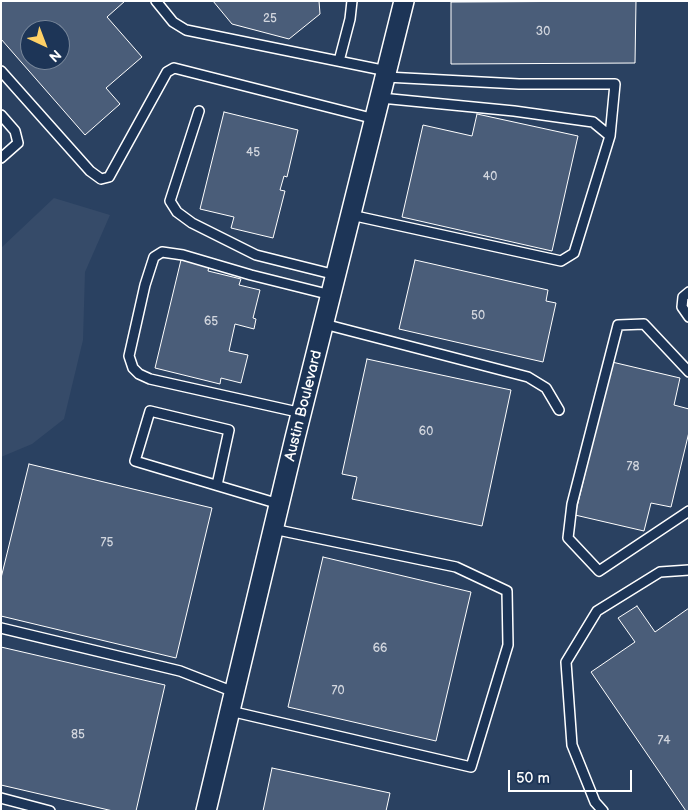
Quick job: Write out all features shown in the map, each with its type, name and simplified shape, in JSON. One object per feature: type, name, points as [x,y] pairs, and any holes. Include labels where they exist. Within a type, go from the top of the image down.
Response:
[{"type":"street","name":"Austin Boulevard","points":[[206,811],[279,504],[404,1]]},
{"type":"lane","points":[[156,1],[173,22],[186,30],[339,61],[387,74],[518,84],[615,84],[610,136],[574,253],[561,261],[351,215]]},
{"type":"lane","points":[[339,61],[350,19],[352,1]]},
{"type":"lane","points":[[1,71],[90,171],[101,178],[109,177],[167,72],[174,68],[376,119]]},
{"type":"lane","points":[[381,98],[593,122],[610,136]]},
{"type":"lane","points":[[199,111],[170,201],[177,212],[192,223],[256,255],[336,275]]},
{"type":"lane","points":[[1,115],[15,131],[18,143],[1,158]]},
{"type":"lane","points":[[302,413],[150,379],[139,374],[133,368],[129,356],[145,285],[154,257],[162,252],[183,255],[251,275],[331,295]]},
{"type":"lane","points":[[689,292],[683,297],[682,306],[689,317]]},
{"type":"lane","points":[[324,324],[528,377],[546,388],[559,410]]},
{"type":"lane","points":[[689,372],[644,324],[618,325],[572,504],[568,538],[599,571],[689,511]]},
{"type":"lane","points":[[217,485],[229,430],[150,411],[135,461],[279,504]]},
{"type":"lane","points":[[230,711],[471,767],[508,645],[508,591],[456,566],[273,529]]},
{"type":"lane","points":[[603,811],[595,802],[572,745],[566,662],[597,612],[660,572],[689,570]]},
{"type":"lane","points":[[1,628],[180,671],[234,692]]},
{"type":"lane","points":[[1,798],[50,811]]},
{"type":"shaded area","points":[[1,1],[689,1],[689,811],[1,811]]},
{"type":"shaded area","points":[[54,198],[110,215],[85,272],[83,340],[64,419],[32,444],[1,457],[1,248]]},
{"type":"building","points":[[1,1],[125,1],[107,17],[142,57],[106,88],[120,104],[85,135],[28,70],[70,70],[70,20],[20,20],[20,61],[1,39]]},
{"type":"building","points":[[213,1],[319,1],[320,14],[289,39],[232,24]]},
{"type":"building","points":[[636,1],[635,63],[451,64],[451,2]]},
{"type":"building","points":[[224,112],[298,130],[287,177],[284,176],[280,190],[285,191],[273,238],[231,228],[234,217],[200,209]]},
{"type":"building","points":[[477,114],[578,136],[552,251],[402,217],[423,125],[472,136]]},
{"type":"building","points":[[181,260],[209,266],[208,271],[241,279],[239,285],[260,290],[253,318],[256,319],[254,329],[235,324],[229,351],[248,355],[241,383],[221,378],[220,384],[155,368]]},
{"type":"building","points":[[415,260],[548,290],[546,301],[556,303],[543,362],[399,329]]},
{"type":"building","points":[[367,359],[511,390],[482,526],[352,499],[357,477],[342,474]]},
{"type":"building","points":[[612,362],[680,378],[674,405],[689,409],[689,432],[671,507],[651,503],[644,531],[575,515]]},
{"type":"building","points":[[29,464],[212,508],[176,658],[1,616],[1,578]]},
{"type":"building","points":[[323,557],[471,592],[436,741],[288,707]]},
{"type":"building","points":[[637,606],[655,632],[689,608],[689,811],[686,811],[591,672],[635,642],[618,618]]},
{"type":"building","points":[[1,647],[165,685],[136,811],[113,811],[1,785]]},
{"type":"building","points":[[272,768],[390,793],[386,811],[263,811]]}]
